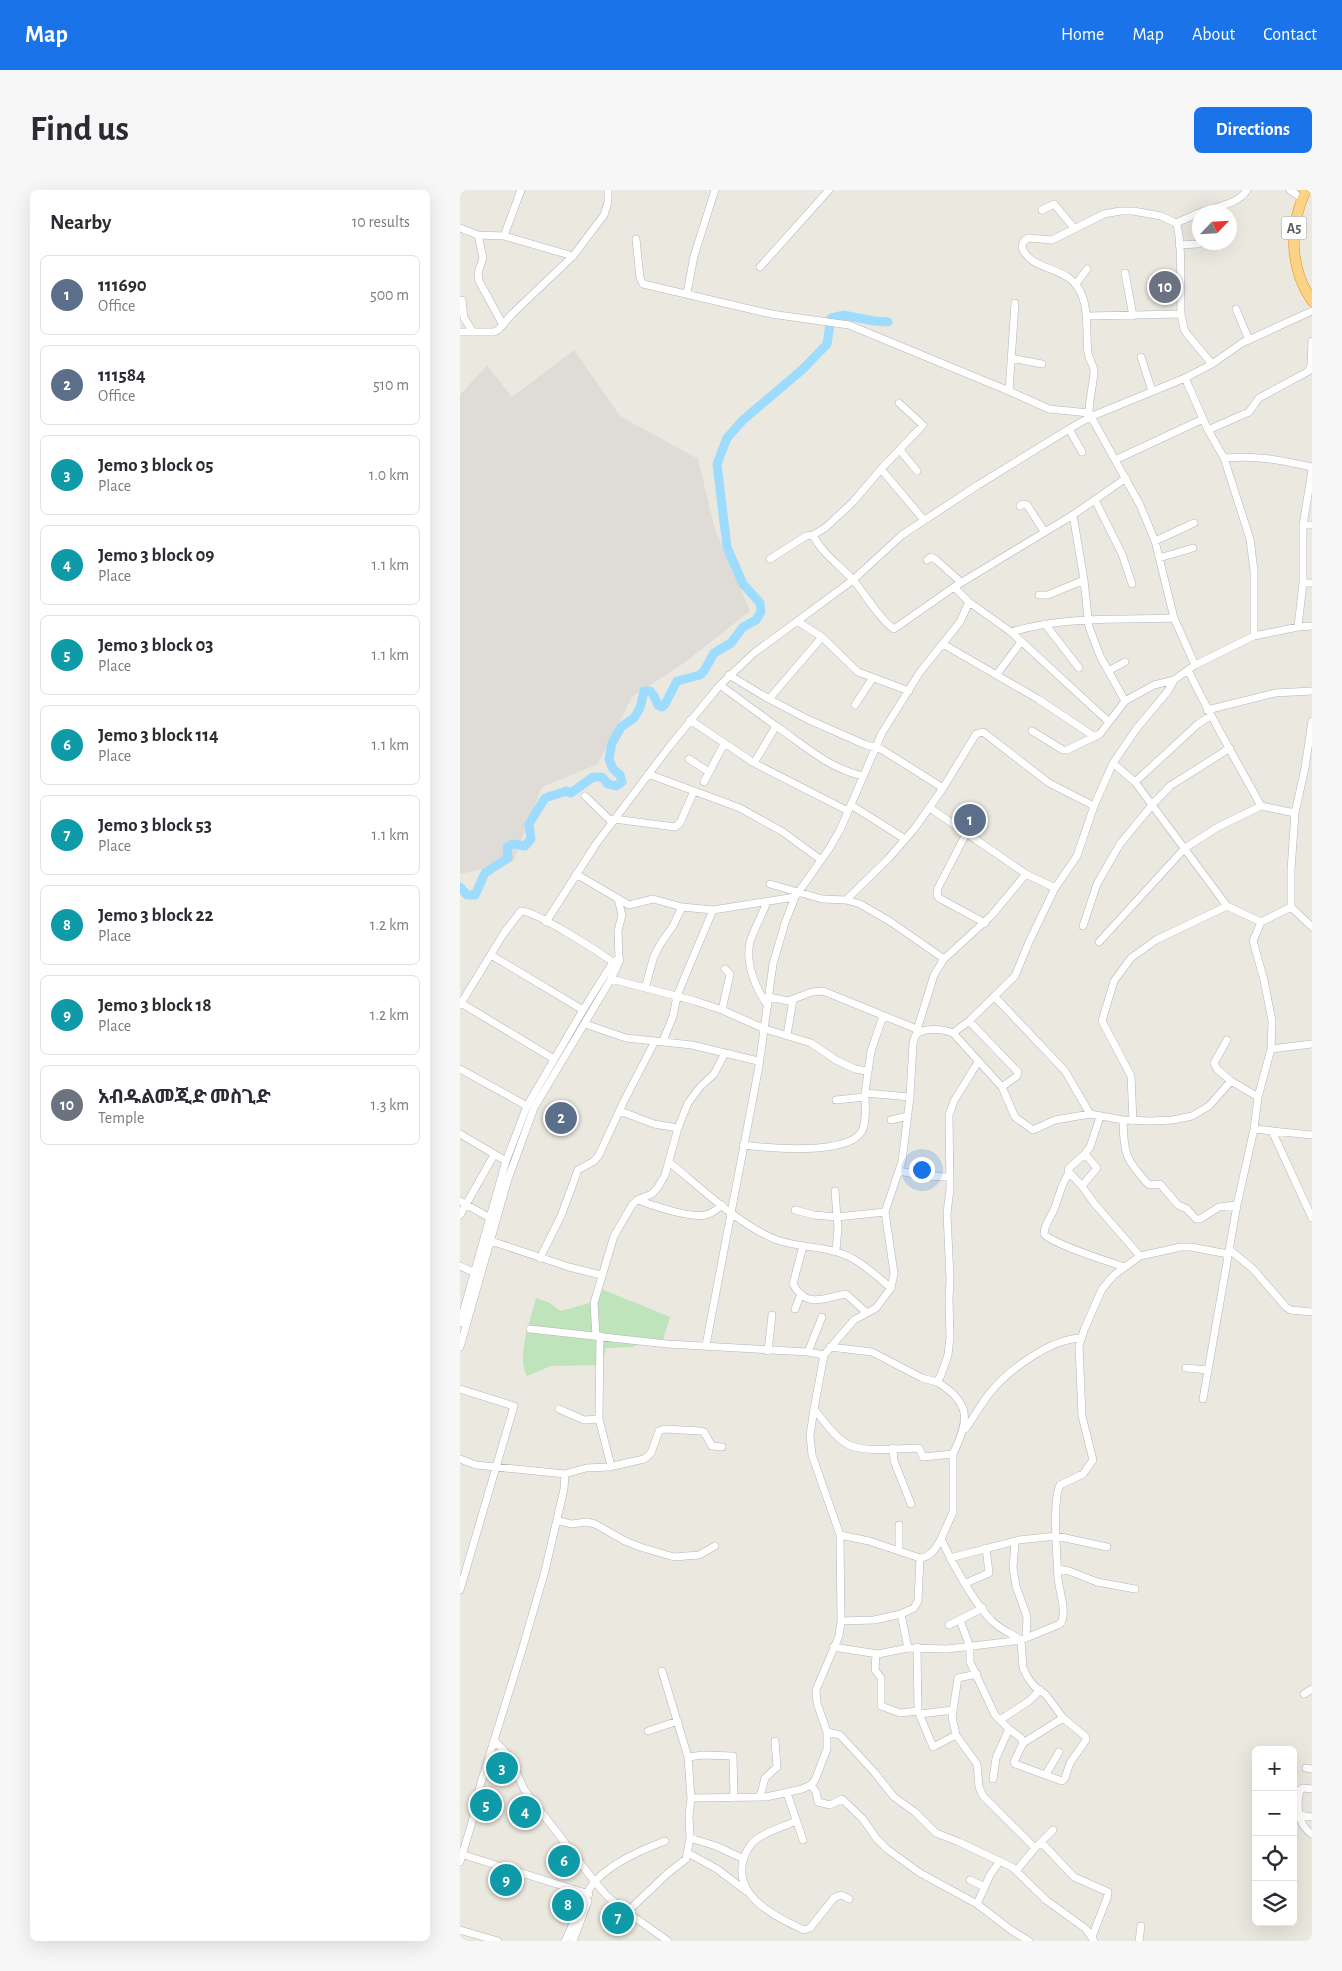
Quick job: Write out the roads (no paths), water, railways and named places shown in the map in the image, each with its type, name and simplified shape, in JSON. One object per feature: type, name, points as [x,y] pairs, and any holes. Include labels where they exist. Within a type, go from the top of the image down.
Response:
[{"type":"highway","name":"A5","points":[[1304,194],[1295,222],[1294,256],[1300,278],[1312,301]]},
{"type":"street","points":[[504,236],[520,190]]},
{"type":"street","points":[[460,332],[494,332],[574,256],[604,215],[608,202],[608,190]]},
{"type":"street","points":[[687,293],[694,256],[715,190]]},
{"type":"street","points":[[760,267],[829,190]]},
{"type":"street","points":[[1223,205],[1237,200],[1247,190]]},
{"type":"street","points":[[1290,190],[1304,194]]},
{"type":"street","points":[[1042,210],[1054,204],[1074,228]]},
{"type":"street","points":[[1192,216],[1176,223],[1161,216],[1120,211],[1104,214],[1052,240],[1028,238],[1022,248],[1028,257],[1044,268],[1062,274],[1076,284],[1087,316],[1088,354],[1094,370],[1089,401],[1090,415],[1140,505],[1155,541],[1174,618],[1195,665]]},
{"type":"street","points":[[1176,223],[1179,245],[1182,323],[1187,334],[1212,364]]},
{"type":"street","points":[[460,228],[478,235],[504,236],[574,256]]},
{"type":"street","points":[[478,235],[483,258],[478,273],[479,282],[502,325]]},
{"type":"street","points":[[636,239],[641,282],[644,284],[762,312],[849,326],[1049,409],[1090,415]]},
{"type":"street","points":[[1179,245],[1192,244]]},
{"type":"street","points":[[1076,284],[1087,269]]},
{"type":"street","points":[[1125,273],[1133,316]]},
{"type":"street","points":[[462,300],[464,318],[473,332]]},
{"type":"street","points":[[1009,391],[1015,303]]},
{"type":"street","points":[[1236,309],[1249,340]]},
{"type":"street","points":[[546,922],[576,874],[648,774],[720,685],[754,653],[852,580],[902,535],[1090,415],[1185,378],[1212,364],[1249,340],[1312,311]]},
{"type":"street","points":[[1087,316],[1181,314]]},
{"type":"street","points":[[1208,430],[1249,412],[1255,402],[1263,395],[1309,371],[1312,341]]},
{"type":"street","points":[[1141,357],[1152,392]]},
{"type":"street","points":[[1011,358],[1042,364]]},
{"type":"street","points":[[1185,378],[1208,430],[1224,458],[1250,539],[1254,571],[1254,636]]},
{"type":"street","points":[[770,559],[806,536],[813,535],[825,528],[853,502],[923,425],[899,403]]},
{"type":"street","points":[[1115,460],[1203,419]]},
{"type":"street","points":[[1069,429],[1082,452]]},
{"type":"street","points":[[900,450],[917,471]]},
{"type":"street","points":[[1224,458],[1266,457],[1312,469],[1303,525],[1303,583],[1298,627]]},
{"type":"street","points":[[881,470],[924,520]]},
{"type":"street","points":[[813,535],[828,556],[852,580],[894,629],[961,582],[1073,515],[1126,478]]},
{"type":"street","points":[[1095,500],[1122,554],[1132,584]]},
{"type":"street","points":[[1020,506],[1027,505],[1044,531]]},
{"type":"street","points":[[1073,515],[1084,580],[1087,620],[1100,656],[1125,701]]},
{"type":"street","points":[[1155,541],[1194,523]]},
{"type":"street","points":[[1303,525],[1312,525]]},
{"type":"street","points":[[1159,558],[1193,548]]},
{"type":"street","points":[[927,560],[929,558],[934,559],[961,582]]},
{"type":"street","points":[[1039,595],[1048,596],[1084,580]]},
{"type":"street","points":[[1303,583],[1312,583]]},
{"type":"street","points":[[954,587],[969,602],[1011,632],[1109,722]]},
{"type":"street","points":[[706,1345],[765,1029],[773,964],[785,923],[797,895],[836,836],[882,733],[920,672],[960,622],[969,602]]},
{"type":"street","points":[[1011,632],[1033,625],[1087,620],[1174,618]]},
{"type":"street","points":[[797,621],[822,637],[858,672],[872,679],[909,691]]},
{"type":"street","points":[[1044,624],[1079,668]]},
{"type":"street","points":[[1032,731],[1065,750],[1100,734],[1125,701],[1154,685],[1174,680],[1195,665],[1254,636],[1312,626]]},
{"type":"street","points":[[769,699],[822,637]]},
{"type":"street","points":[[997,674],[1021,642]]},
{"type":"street","points":[[943,644],[1038,699],[1095,737]]},
{"type":"street","points":[[1108,671],[1125,662]]},
{"type":"street","points":[[1188,670],[1208,713],[1230,748],[1261,806]]},
{"type":"street","points":[[729,675],[807,720],[898,758],[943,788]]},
{"type":"street","points":[[855,705],[872,679]]},
{"type":"street","points":[[953,1033],[969,1021],[1015,976],[1055,888],[1077,856],[1094,806],[1113,762],[1137,728],[1168,691],[1174,680]]},
{"type":"street","points":[[720,685],[825,762],[864,776]]},
{"type":"street","points":[[1135,782],[1208,713],[1275,693],[1312,691]]},
{"type":"street","points":[[690,720],[754,763],[850,808],[906,839]]},
{"type":"street","points":[[1312,721],[1305,768],[1295,812],[1290,870],[1291,907],[1312,927]]},
{"type":"street","points":[[754,763],[776,726]]},
{"type":"street","points":[[846,900],[906,839],[930,808],[976,734],[983,732],[1049,783],[1094,806]]},
{"type":"street","points":[[704,782],[724,744]]},
{"type":"street","points":[[1083,926],[1092,895],[1100,878],[1120,844],[1152,804],[1170,786],[1230,748]]},
{"type":"street","points":[[689,759],[709,772]]},
{"type":"street","points":[[1113,762],[1135,782],[1227,906],[1261,922]]},
{"type":"street","points":[[1305,768],[1312,773]]},
{"type":"street","points":[[648,774],[740,808],[783,832],[821,860]]},
{"type":"street","points":[[585,796],[613,821],[676,827],[680,823],[694,791]]},
{"type":"street","points":[[1099,942],[1185,848],[1218,827],[1261,806],[1295,812]]},
{"type":"street","points":[[930,808],[1026,874],[1055,888]]},
{"type":"street","points":[[967,832],[938,888],[937,895],[939,898],[984,923]]},
{"type":"street","points":[[576,874],[630,906],[652,899],[682,907],[713,910],[767,902],[797,895]]},
{"type":"street","points":[[691,1798],[760,1797],[787,1793],[811,1785],[815,1780],[827,1749],[827,1732],[817,1703],[816,1690],[839,1636],[841,1621],[840,1535],[815,1467],[810,1434],[824,1355],[854,1320],[876,1308],[883,1301],[891,1288],[894,1273],[885,1212],[904,1152],[910,1097],[912,1043],[919,1031],[934,975],[944,959],[984,923],[1007,899],[1026,874]]},
{"type":"street","points":[[770,884],[797,895],[846,900],[860,904],[944,959]]},
{"type":"street","points":[[460,1347],[483,1256],[490,1218],[506,1161],[527,1106],[538,1094],[585,1024],[611,979],[617,962],[618,931],[622,915],[618,899]]},
{"type":"street","points":[[767,902],[750,943],[749,958],[757,986],[768,1006]]},
{"type":"street","points":[[1132,1121],[1131,1076],[1102,1021],[1114,981],[1131,958],[1156,940],[1227,906]]},
{"type":"street","points":[[645,988],[654,956],[660,943],[673,926],[682,907]]},
{"type":"street","points":[[1203,1399],[1237,1204],[1254,1129],[1258,1097],[1270,1048],[1272,1021],[1264,980],[1253,941],[1261,922],[1291,907]]},
{"type":"street","points":[[554,1059],[461,1004],[491,955],[521,910],[526,910],[617,962]]},
{"type":"street","points":[[540,1258],[561,1216],[578,1170],[594,1161],[599,1155],[620,1111],[673,1016],[677,996],[713,910]]},
{"type":"street","points":[[491,955],[583,1010]]},
{"type":"street","points":[[460,1323],[475,1273],[490,1241],[522,1137],[538,1094],[554,1059],[583,1010],[617,962]]},
{"type":"street","points":[[722,1010],[730,974],[725,969]]},
{"type":"street","points":[[611,979],[722,1010],[765,1029],[811,1043],[836,1060],[855,1069],[867,1071]]},
{"type":"street","points":[[769,997],[793,1000],[812,992],[823,991],[919,1031],[948,1030],[953,1033],[1002,1086],[1012,1112],[1033,1130],[1056,1120],[1090,1114],[1132,1121],[1173,1120],[1192,1116],[1210,1106],[1231,1081]]},
{"type":"street","points":[[995,997],[1065,1071],[1090,1114]]},
{"type":"street","points":[[787,1035],[793,1000]]},
{"type":"street","points":[[743,1145],[799,1149],[836,1145],[852,1140],[862,1131],[867,1071],[871,1051],[883,1016]]},
{"type":"street","points":[[969,1021],[1018,1072],[1017,1076],[1002,1086]]},
{"type":"street","points":[[585,1024],[626,1038],[706,1047],[758,1061]]},
{"type":"street","points":[[1227,1040],[1214,1063],[1217,1069],[1231,1081],[1258,1097]]},
{"type":"street","points":[[1270,1048],[1312,1044]]},
{"type":"street","points":[[611,1466],[599,1419],[598,1336],[593,1309],[601,1275],[618,1228],[632,1205],[637,1200],[652,1194],[658,1187],[665,1175],[678,1128],[693,1094],[714,1074],[725,1053]]},
{"type":"street","points":[[936,1382],[948,1355],[950,1337],[947,1213],[949,1115],[954,1102],[978,1062]]},
{"type":"street","points":[[460,1068],[527,1106]]},
{"type":"street","points":[[836,1100],[865,1095],[910,1097]]},
{"type":"street","points":[[620,1111],[654,1124],[678,1128]]},
{"type":"street","points":[[891,1120],[908,1116]]},
{"type":"street","points":[[1100,1117],[1095,1135],[1085,1154],[1069,1168],[1069,1173],[1060,1188],[1054,1210],[1044,1234],[1066,1245],[1124,1267]]},
{"type":"street","points":[[1123,1120],[1124,1149],[1137,1172],[1149,1184],[1160,1184],[1178,1205],[1186,1209],[1194,1218],[1200,1220],[1220,1207],[1237,1204]]},
{"type":"street","points":[[1254,1129],[1312,1135]]},
{"type":"street","points":[[1272,1131],[1312,1218]]},
{"type":"street","points":[[460,1134],[506,1161]]},
{"type":"street","points":[[1082,1186],[1097,1168],[1085,1154]]},
{"type":"street","points":[[460,1215],[463,1203],[494,1155]]},
{"type":"street","points":[[669,1162],[756,1230],[777,1240],[836,1251],[847,1255],[862,1264],[891,1288]]},
{"type":"street","points":[[899,1171],[924,1176],[949,1177]]},
{"type":"street","points":[[1069,1173],[1140,1256]]},
{"type":"street","points":[[836,1191],[838,1227],[836,1251]]},
{"type":"street","points":[[637,1200],[661,1208],[701,1216],[712,1213],[722,1205]]},
{"type":"street","points":[[463,1203],[490,1218]]},
{"type":"street","points":[[796,1210],[814,1215],[837,1217],[885,1212]]},
{"type":"street","points":[[490,1241],[540,1258],[601,1275]]},
{"type":"street","points":[[803,1246],[793,1284],[801,1294],[806,1299],[823,1300],[846,1294],[867,1313]]},
{"type":"street","points":[[833,1647],[876,1654],[916,1647],[970,1647],[1023,1638],[1062,1622],[1064,1616],[1058,1569],[1055,1511],[1058,1488],[1063,1482],[1083,1474],[1093,1460],[1082,1416],[1080,1338],[1102,1289],[1124,1267],[1140,1256],[1181,1247],[1229,1252],[1252,1269],[1286,1307],[1312,1312]]},
{"type":"street","points":[[460,1266],[475,1273]]},
{"type":"street","points":[[795,1309],[801,1294]]},
{"type":"street","points":[[768,1351],[772,1314]]},
{"type":"street","points":[[808,1352],[822,1316]]},
{"type":"street","points":[[530,1329],[667,1344],[808,1352],[824,1355]]},
{"type":"street","points":[[840,1535],[899,1550],[920,1558],[926,1558],[934,1551],[953,1512],[953,1454],[964,1432],[989,1393],[1024,1362],[1064,1340],[1080,1338]]},
{"type":"street","points":[[830,1347],[872,1352],[922,1378],[936,1382],[946,1388],[960,1401],[964,1416],[964,1432]]},
{"type":"street","points":[[1186,1368],[1208,1370]]},
{"type":"street","points":[[460,1389],[514,1406],[460,1589]]},
{"type":"street","points":[[559,1409],[584,1420],[599,1419]]},
{"type":"street","points":[[814,1409],[836,1435],[849,1445],[862,1449],[919,1448],[923,1458],[953,1454]]},
{"type":"street","points":[[460,1459],[476,1465],[565,1474],[586,1468],[611,1466],[644,1459],[651,1453],[659,1432],[664,1429],[701,1431],[704,1432],[712,1446],[722,1447]]},
{"type":"street","points":[[893,1448],[894,1461],[911,1504]]},
{"type":"street","points":[[460,1862],[464,1855],[478,1792],[522,1650],[557,1520],[564,1489],[565,1474]]},
{"type":"street","points":[[557,1520],[570,1524],[588,1522],[595,1524],[625,1542],[674,1557],[699,1555],[715,1546]]},
{"type":"street","points":[[899,1525],[899,1550]]},
{"type":"street","points":[[950,1558],[986,1548],[1056,1536],[1106,1547]]},
{"type":"street","points":[[941,1539],[950,1558],[991,1620],[1023,1638]]},
{"type":"street","points":[[1015,1542],[1013,1568],[1016,1586],[1026,1617],[1023,1638],[1024,1674],[1034,1686],[1046,1695],[1063,1718],[1084,1735],[1086,1740],[1070,1763],[1064,1780],[1015,1764],[1014,1762],[1023,1743],[1063,1718]]},
{"type":"street","points":[[966,1583],[989,1573],[986,1548]]},
{"type":"street","points":[[841,1621],[874,1620],[901,1614],[914,1608],[918,1601],[920,1558]]},
{"type":"street","points":[[1058,1569],[1069,1570],[1097,1582],[1135,1589]]},
{"type":"street","points":[[949,1625],[982,1608]]},
{"type":"street","points":[[901,1614],[908,1648]]},
{"type":"street","points":[[960,1620],[970,1647],[970,1662],[995,1715],[1021,1738],[1023,1743]]},
{"type":"street","points":[[916,1647],[919,1712],[933,1747],[956,1735]]},
{"type":"street","points":[[876,1654],[875,1670],[881,1678],[881,1706],[900,1713],[952,1710]]},
{"type":"street","points":[[627,1912],[668,1872],[686,1859],[688,1853],[691,1798],[688,1757],[662,1672]]},
{"type":"street","points":[[977,1674],[958,1678],[952,1710],[956,1735],[976,1764],[979,1787],[983,1796],[1074,1877],[1108,1892],[1093,1939]]},
{"type":"street","points":[[1304,1694],[1312,1689]]},
{"type":"street","points":[[1000,1720],[1030,1701],[1040,1690]]},
{"type":"street","points":[[648,1731],[678,1721]]},
{"type":"street","points":[[993,1779],[996,1758],[1009,1729]]},
{"type":"street","points":[[827,1732],[840,1735],[894,1797],[915,1812],[936,1833],[1000,1860],[1016,1871],[1046,1900],[1086,1929],[1093,1939]]},
{"type":"street","points":[[494,1740],[509,1756],[527,1794],[596,1882],[627,1912],[668,1941]]},
{"type":"street","points":[[760,1797],[765,1778],[777,1767],[775,1740]]},
{"type":"street","points":[[1046,1774],[1059,1752]]},
{"type":"street","points":[[688,1757],[732,1755],[734,1758],[734,1798]]},
{"type":"street","points":[[811,1785],[816,1792],[818,1802],[830,1805],[842,1799],[863,1819],[876,1838],[887,1849],[920,1873],[977,1904],[1010,1930],[1028,1941]]},
{"type":"street","points":[[1312,1789],[1303,1788],[1300,1790],[1302,1826],[1312,1834]]},
{"type":"street","points":[[787,1793],[803,1840]]},
{"type":"street","points":[[1300,1815],[1312,1817]]},
{"type":"street","points":[[749,1893],[744,1883],[742,1869],[744,1859],[753,1842],[796,1821]]},
{"type":"street","points":[[1016,1871],[1053,1830]]},
{"type":"street","points":[[690,1838],[716,1846],[744,1859]]},
{"type":"street","points":[[565,1941],[596,1882],[621,1861],[665,1841]]},
{"type":"street","points":[[688,1853],[716,1869],[749,1893],[772,1913],[804,1930],[810,1928],[838,1895],[849,1899]]},
{"type":"street","points":[[464,1855],[589,1894]]},
{"type":"street","points":[[977,1904],[984,1887],[1000,1860]]},
{"type":"street","points":[[970,1880],[984,1887]]},
{"type":"street","points":[[572,1941],[589,1894]]},
{"type":"street","points":[[1139,1941],[1141,1926]]},
{"type":"street","points":[[460,1930],[498,1941]]},
{"type":"street","points":[[652,1941],[657,1933]]},
{"type":"waterway","points":[[460,887],[467,895],[475,895],[485,873],[508,858],[507,847],[513,844],[525,846],[531,839],[529,824],[545,798],[566,791],[571,793],[593,777],[602,777],[608,784],[616,786],[622,782],[620,775],[613,769],[609,759],[612,743],[621,727],[634,718],[640,708],[644,691],[650,691],[658,705],[662,707],[677,681],[700,675],[714,653],[731,643],[743,627],[756,620],[761,612],[760,603],[743,584],[727,547],[717,464],[727,438],[743,420],[803,369],[827,344],[831,318],[843,315],[888,322]]},
{"type":"place","name":"አብዱልመጂድ መስጊድ","points":[[1165,287]]},
{"type":"place","name":"111690","points":[[970,820]]},
{"type":"place","name":"111584","points":[[561,1118]]},
{"type":"place","name":"Jemo 3 block 05","points":[[502,1768]]},
{"type":"place","name":"Jemo 3 block 03","points":[[486,1805]]},
{"type":"place","name":"Jemo 3 block 09","points":[[525,1812]]},
{"type":"place","name":"Jemo 3 block 114","points":[[564,1861]]},
{"type":"place","name":"Jemo 3 block 18","points":[[506,1880]]},
{"type":"place","name":"Jemo 3 block 22","points":[[568,1905]]},
{"type":"place","name":"Jemo 3 block 53","points":[[618,1918]]}]
